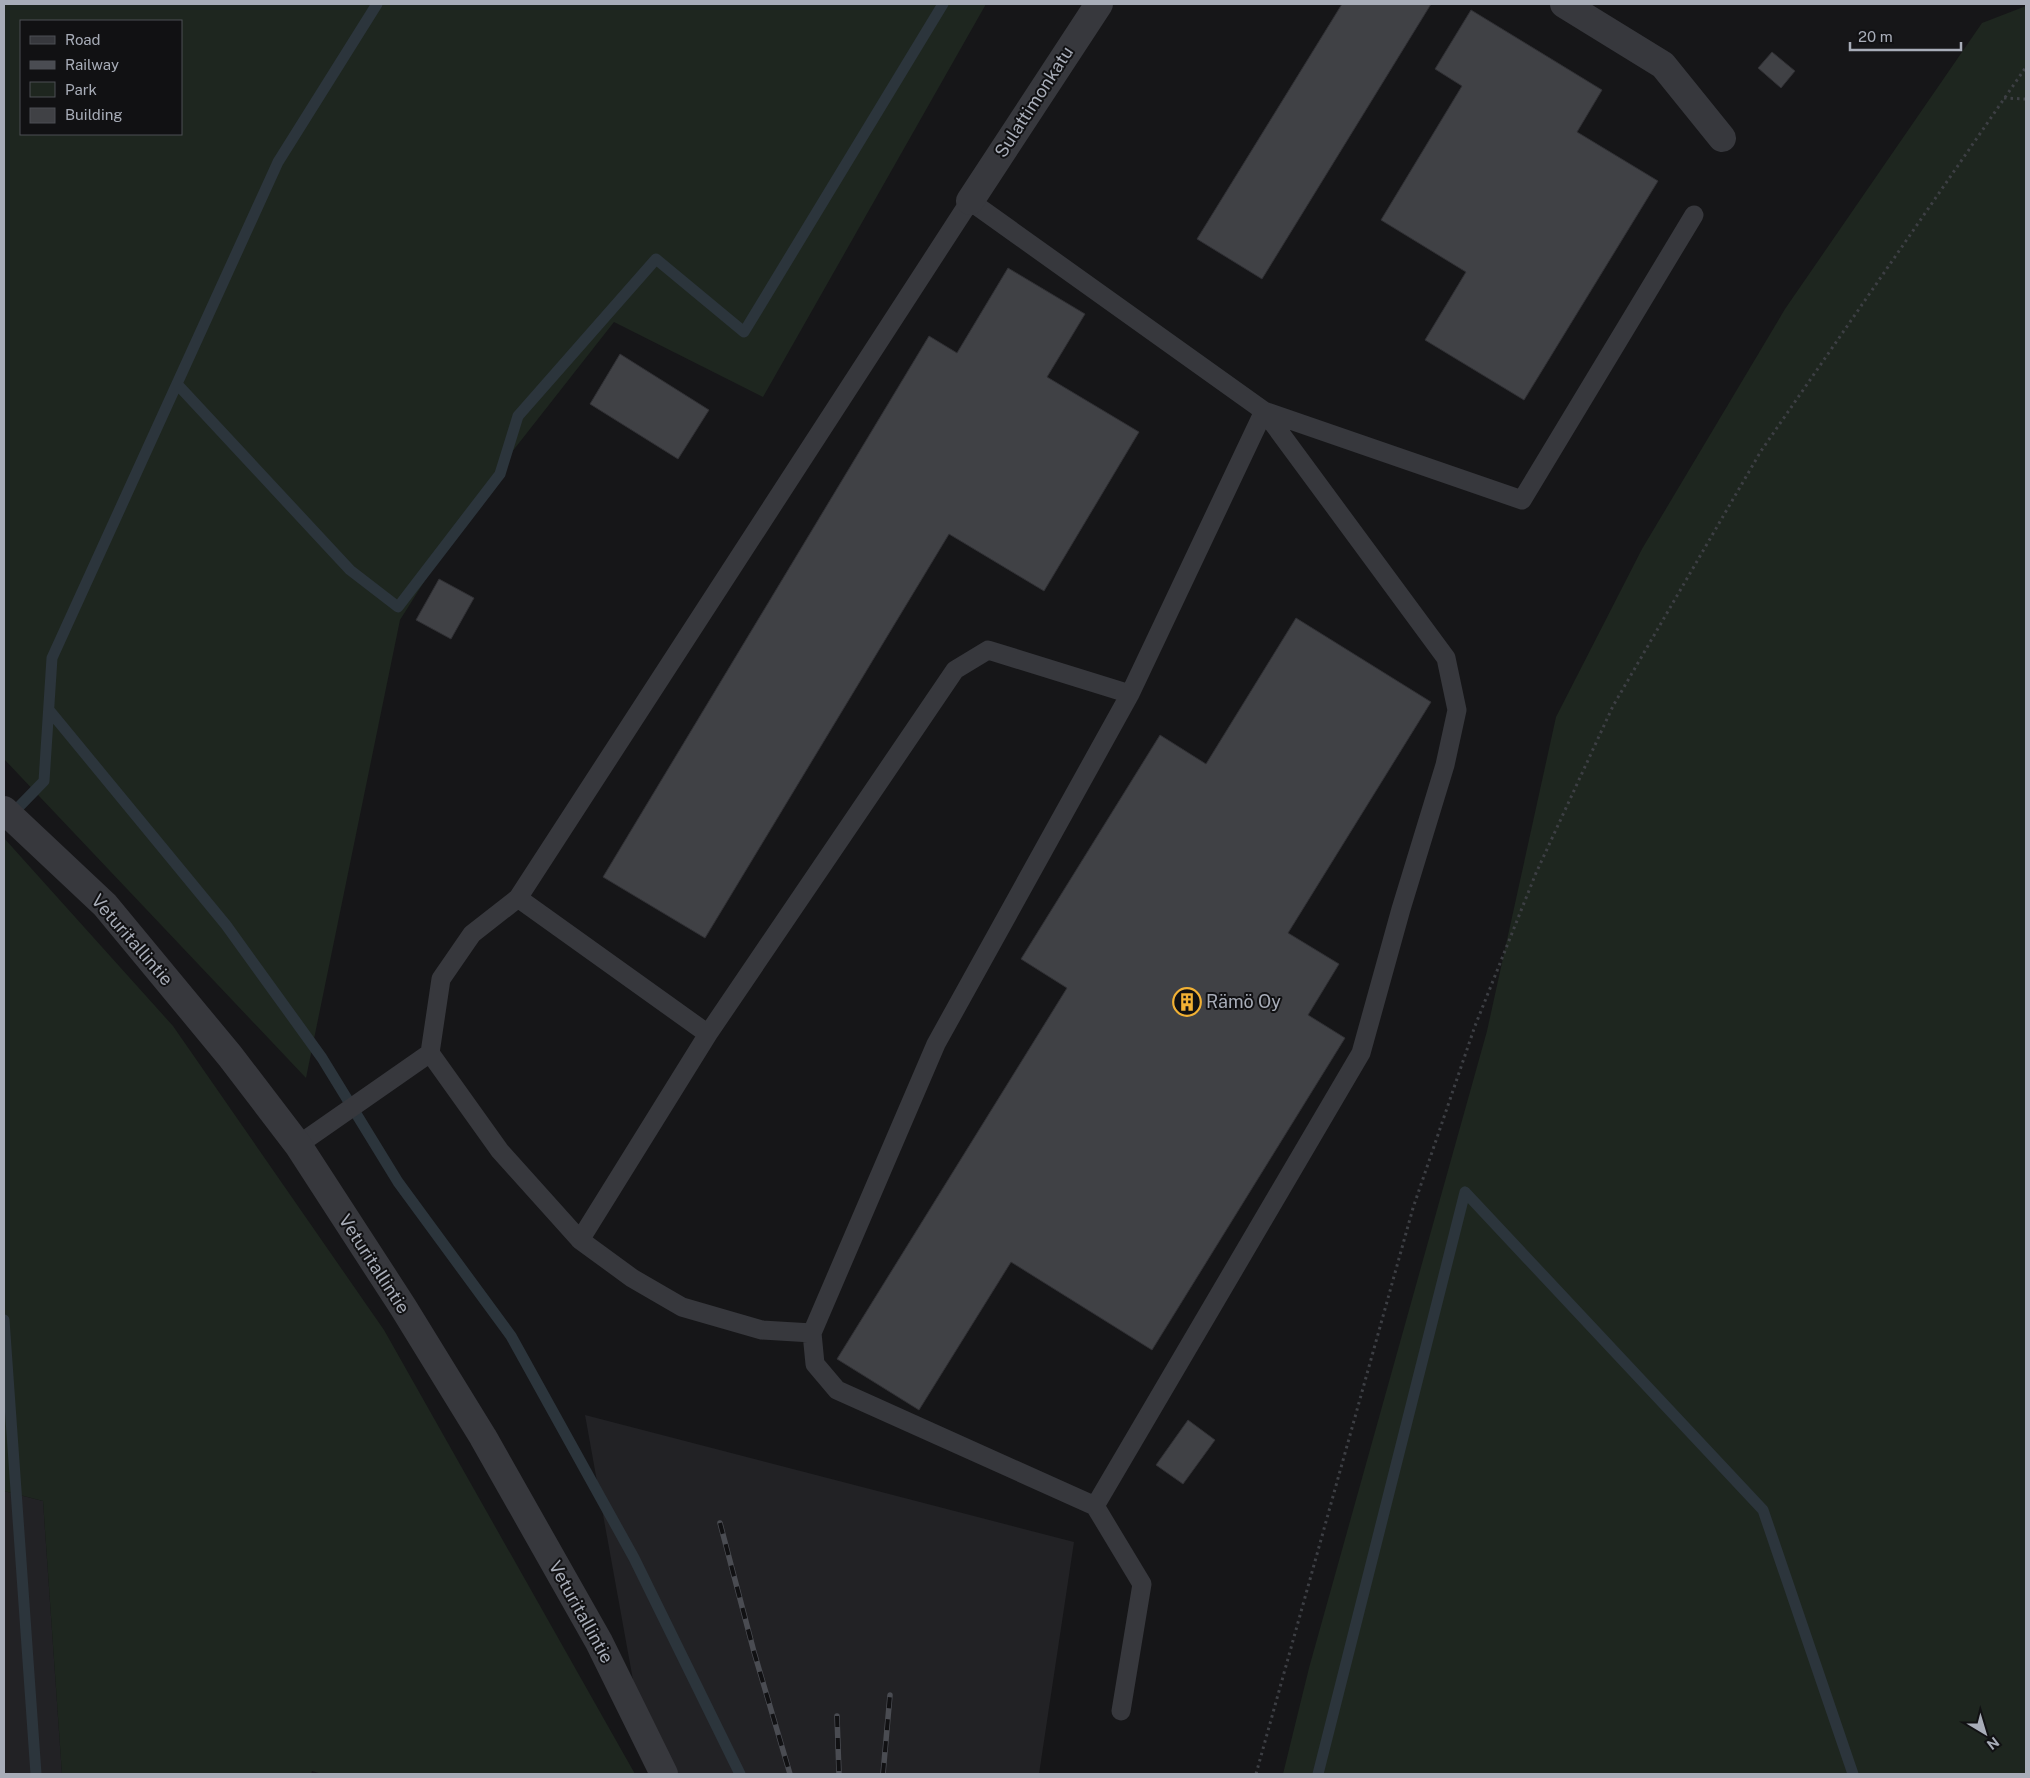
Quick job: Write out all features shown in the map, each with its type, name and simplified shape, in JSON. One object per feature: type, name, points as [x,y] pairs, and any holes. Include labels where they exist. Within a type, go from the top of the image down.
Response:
[{"type":"street","name":"Sulattimonkatu","points":[[970,201],[1099,4]]},
{"type":"street","points":[[1564,4],[1663,65],[1722,138]]},
{"type":"street","name":"Veturitallintie","points":[[4,810],[104,905],[230,1056],[298,1145],[403,1307],[483,1437],[599,1642],[664,1774]]},
{"type":"lane","points":[[812,1333],[762,1330],[682,1307],[632,1278],[580,1240],[500,1151],[430,1053],[441,979],[472,934],[518,898],[970,201],[1264,411],[1522,500],[1694,215]]},
{"type":"lane","points":[[1121,1711],[1142,1584],[1095,1506],[837,1390],[815,1364],[812,1333],[936,1044],[1130,694],[1264,411]]},
{"type":"lane","points":[[1095,1506],[1361,1053],[1445,765],[1458,710],[1446,658],[1264,411]]},
{"type":"lane","points":[[580,1240],[708,1034],[955,670],[988,650],[1130,694]]},
{"type":"lane","points":[[518,898],[708,1034]]},
{"type":"lane","points":[[298,1145],[430,1053]]},
{"type":"path","points":[[1256,1774],[1413,1208],[1475,1026],[1536,873],[1613,706],[1761,451],[2026,67]]},
{"type":"path","points":[[2004,98],[2026,99]]},
{"type":"shaded area","points":[[585,1415],[1074,1542],[1039,1774],[650,1774]]},
{"type":"shaded area","points":[[4,1491],[43,1501],[62,1774],[4,1774]]},
{"type":"green space","points":[[4,4],[986,4],[763,397],[614,322],[482,490],[400,620],[306,1078],[4,759]]},
{"type":"green space","points":[[2026,6],[2026,1774],[1283,1774],[1309,1668],[1487,1031],[1556,717],[1642,549],[1785,309],[1982,23]]},
{"type":"green space","points":[[4,838],[173,1026],[384,1330],[635,1774],[322,1774],[312,1771],[311,1774],[62,1774],[43,1501],[4,1491]]},
{"type":"building","points":[[1342,4],[1431,4],[1262,279],[1197,239]]},
{"type":"building","points":[[1471,10],[1602,90],[1577,132],[1658,181],[1524,400],[1425,340],[1466,272],[1381,220],[1462,86],[1435,69]]},
{"type":"building","points":[[1772,52],[1795,71],[1781,88],[1758,68]]},
{"type":"building","points":[[1008,268],[1085,314],[1047,377],[1139,432],[1044,591],[949,534],[705,938],[603,877],[929,336],[957,353]]},
{"type":"building","points":[[620,354],[709,410],[678,459],[590,404]]},
{"type":"building","points":[[439,579],[474,598],[451,639],[416,620]]},
{"type":"building","name":"Rämö Oy","points":[[1296,618],[1431,702],[1288,933],[1339,964],[1308,1015],[1345,1038],[1152,1350],[1011,1262],[919,1410],[837,1359],[1067,988],[1021,959],[1160,735],[1206,764]]},
{"type":"building","points":[[1188,1420],[1215,1440],[1183,1484],[1156,1465]]},
{"type":"waterway","points":[[10,816],[44,781],[52,658],[278,162],[377,4]]},
{"type":"waterway","points":[[177,384],[350,570],[398,607],[500,474],[518,416],[656,259],[744,332],[943,4]]},
{"type":"waterway","points":[[49,710],[226,925],[322,1058],[398,1182],[511,1336],[634,1558],[740,1774]]},
{"type":"waterway","points":[[1465,1192],[1763,1510],[1853,1774]]},
{"type":"waterway","points":[[1318,1774],[1465,1192]]},
{"type":"waterway","points":[[4,1320],[36,1774]]},
{"type":"railway","points":[[720,1523],[754,1652],[790,1774]]},
{"type":"railway","points":[[883,1774],[890,1695]]},
{"type":"railway","points":[[837,1716],[839,1774]]},
{"type":"place","name":"Rämö Oy","points":[[1187,1002]]}]
